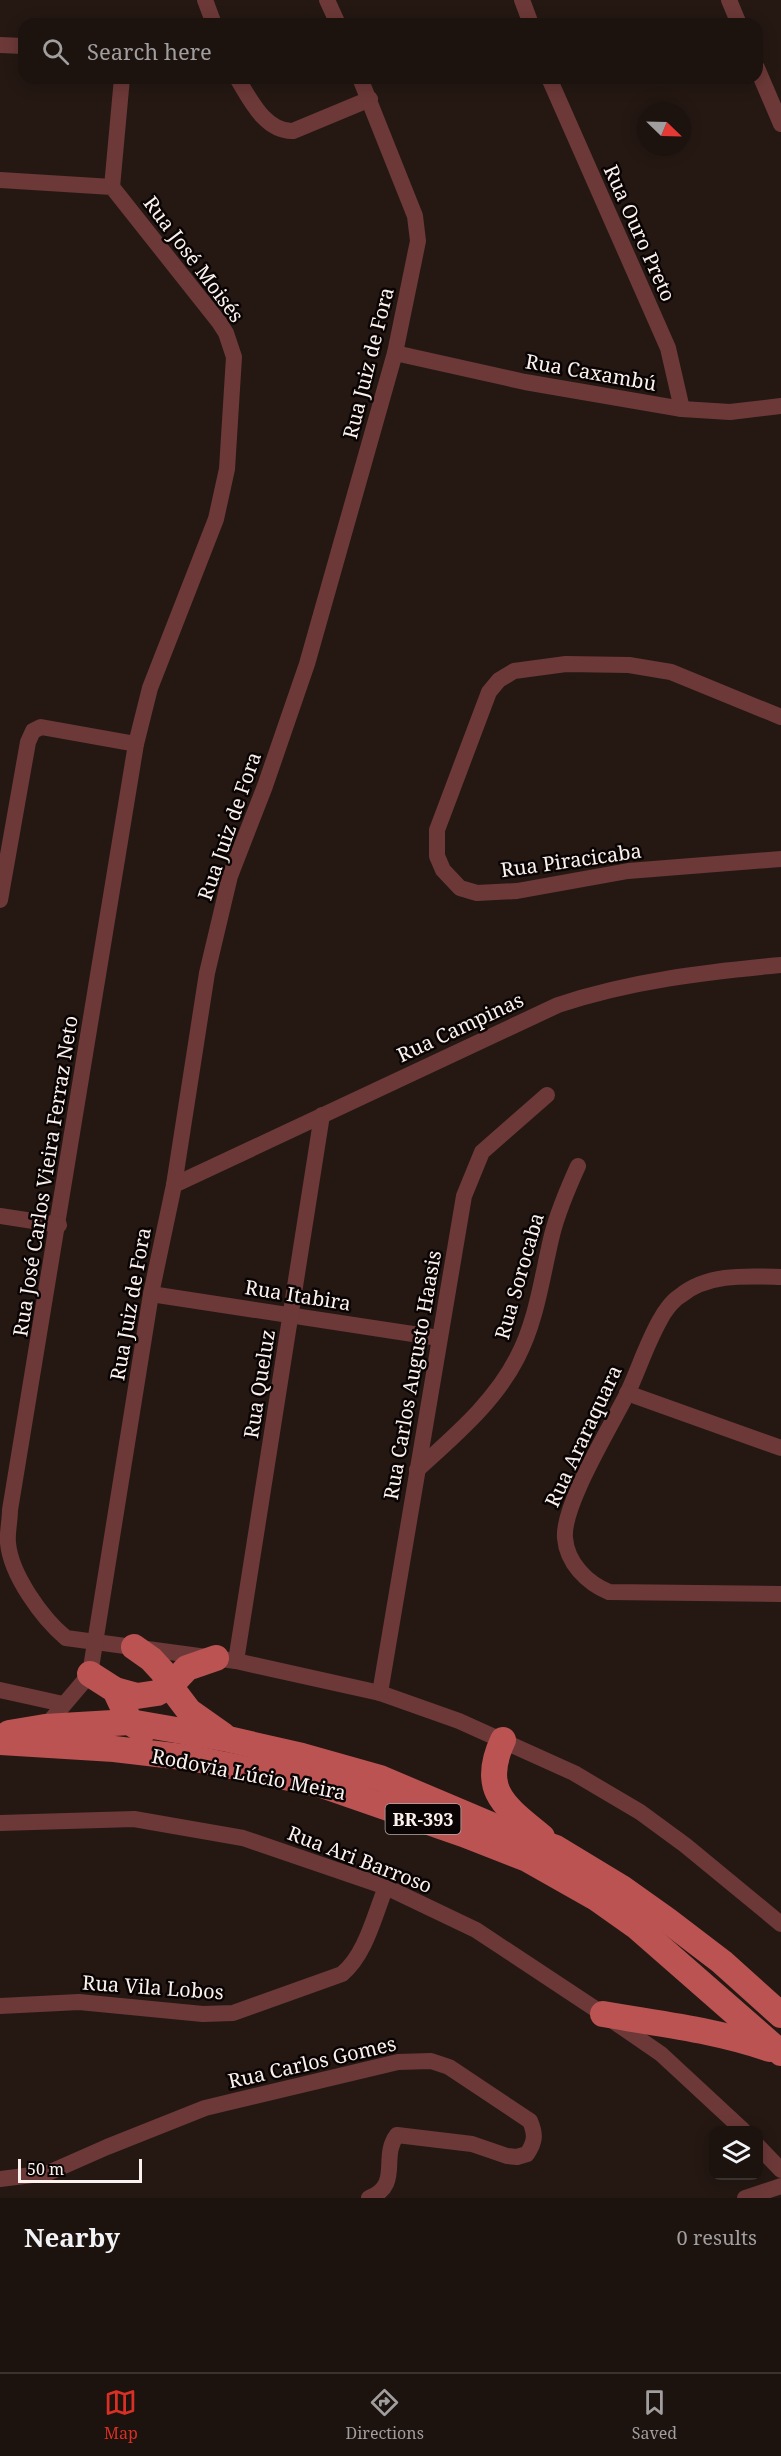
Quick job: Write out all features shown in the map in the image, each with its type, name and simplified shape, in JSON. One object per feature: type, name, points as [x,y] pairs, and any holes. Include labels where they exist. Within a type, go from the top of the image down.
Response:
[{"type":"main road","points":[[134,1647],[151,1659],[163,1672],[170,1686],[189,1711],[228,1739]]},
{"type":"main road","points":[[90,1674],[115,1690],[128,1694],[157,1694],[170,1686],[187,1668],[226,1659]]},
{"type":"main road","points":[[115,1690],[130,1722],[146,1733],[274,1760],[301,1772],[319,1784]]},
{"type":"main road","name":"Rodovia Lúcio Meira","points":[[0,1735],[45,1727],[130,1722],[228,1739],[302,1756],[380,1778],[491,1825],[556,1848],[622,1888],[676,1927],[722,1962],[781,2016]]},
{"type":"main road","points":[[503,1740],[493,1767],[500,1796],[508,1809],[556,1848]]},
{"type":"main road","name":"Rodovia Lúcio Meira","points":[[0,1742],[114,1749],[191,1758],[319,1784],[464,1834],[528,1859],[596,1898],[637,1927],[781,2053]]},
{"type":"main road","points":[[603,2014],[742,2039],[781,2053]]},
{"type":"street","points":[[205,0],[212,18]]},
{"type":"street","points":[[327,0],[335,18]]},
{"type":"street","points":[[522,0],[529,18]]},
{"type":"street","points":[[729,0],[736,18]]},
{"type":"street","points":[[0,45],[18,46]]},
{"type":"street","points":[[763,82],[781,124]]},
{"type":"street","points":[[0,180],[112,187],[121,84]]},
{"type":"street","points":[[241,84],[265,118],[276,129],[285,132],[293,131],[370,99]]},
{"type":"street","name":"Rua Juiz de Fora","points":[[90,1674],[151,1294],[174,1185],[207,973],[230,876],[266,786],[307,664],[395,353],[418,241],[418,229],[363,84]]},
{"type":"street","name":"Rua Ouro Preto","points":[[552,84],[668,348],[682,409]]},
{"type":"street","name":"Rua José Moisés","points":[[112,187],[219,322],[226,333],[234,357],[227,469],[216,519],[150,688],[136,744]]},
{"type":"street","name":"Rua Caxambú","points":[[395,353],[525,382],[682,409],[730,412],[781,405]]},
{"type":"street","name":"Rua Piracicaba","points":[[781,717],[671,672],[630,665],[566,664],[514,671],[499,680],[489,692],[437,830],[437,856],[443,870],[460,888],[477,893],[517,891],[628,871],[781,859]]},
{"type":"street","points":[[0,900],[28,742],[33,731],[41,727],[136,744]]},
{"type":"street","name":"Rua José Carlos Vieira Ferraz Neto","points":[[136,744],[59,1225],[10,1510],[8,1544],[14,1566],[38,1608],[66,1638],[226,1659],[380,1693],[459,1721],[574,1773],[640,1812],[685,1845],[781,1924]]},
{"type":"street","name":"Rua Campinas","points":[[174,1185],[558,1005],[601,990],[699,973],[781,965]]},
{"type":"street","name":"Rua Carlos Augusto Haasis","points":[[380,1693],[465,1196],[482,1152],[546,1095]]},
{"type":"street","name":"Rua Queluz","points":[[226,1659],[291,1316],[322,1114]]},
{"type":"street","name":"Rua Sorocaba","points":[[417,1470],[466,1425],[495,1393],[518,1358],[532,1323],[562,1201],[578,1166]]},
{"type":"street","points":[[0,1216],[59,1225]]},
{"type":"street","name":"Rua Araraquara","points":[[781,1277],[750,1276],[717,1279],[693,1287],[678,1297],[660,1320],[627,1393],[575,1496],[566,1522],[565,1538],[568,1553],[581,1574],[594,1586],[609,1592],[781,1594]]},
{"type":"street","name":"Rua Itabira","points":[[151,1294],[439,1338]]},
{"type":"street","points":[[627,1393],[781,1448]]},
{"type":"street","points":[[45,1727],[90,1674]]},
{"type":"street","points":[[0,1690],[63,1704]]},
{"type":"street","name":"Rua Ari Barroso","points":[[0,1823],[134,1819],[243,1838],[386,1887],[476,1930],[603,2014],[661,2054],[739,2126]]},
{"type":"street","name":"Rua Vila Lobos","points":[[0,2006],[79,2002],[203,2014],[233,2013],[342,1974],[352,1966],[360,1953],[386,1887]]},
{"type":"street","name":"Rua Carlos Gomes","points":[[0,2179],[48,2173],[107,2146],[205,2108],[398,2062],[431,2061],[449,2067],[530,2121],[535,2134],[533,2145],[527,2154],[518,2157],[507,2156],[471,2144],[398,2134],[394,2139],[388,2181],[384,2190],[369,2198]]},
{"type":"street","points":[[763,2150],[781,2170]]},
{"type":"street","points":[[745,2198],[781,2186]]}]
